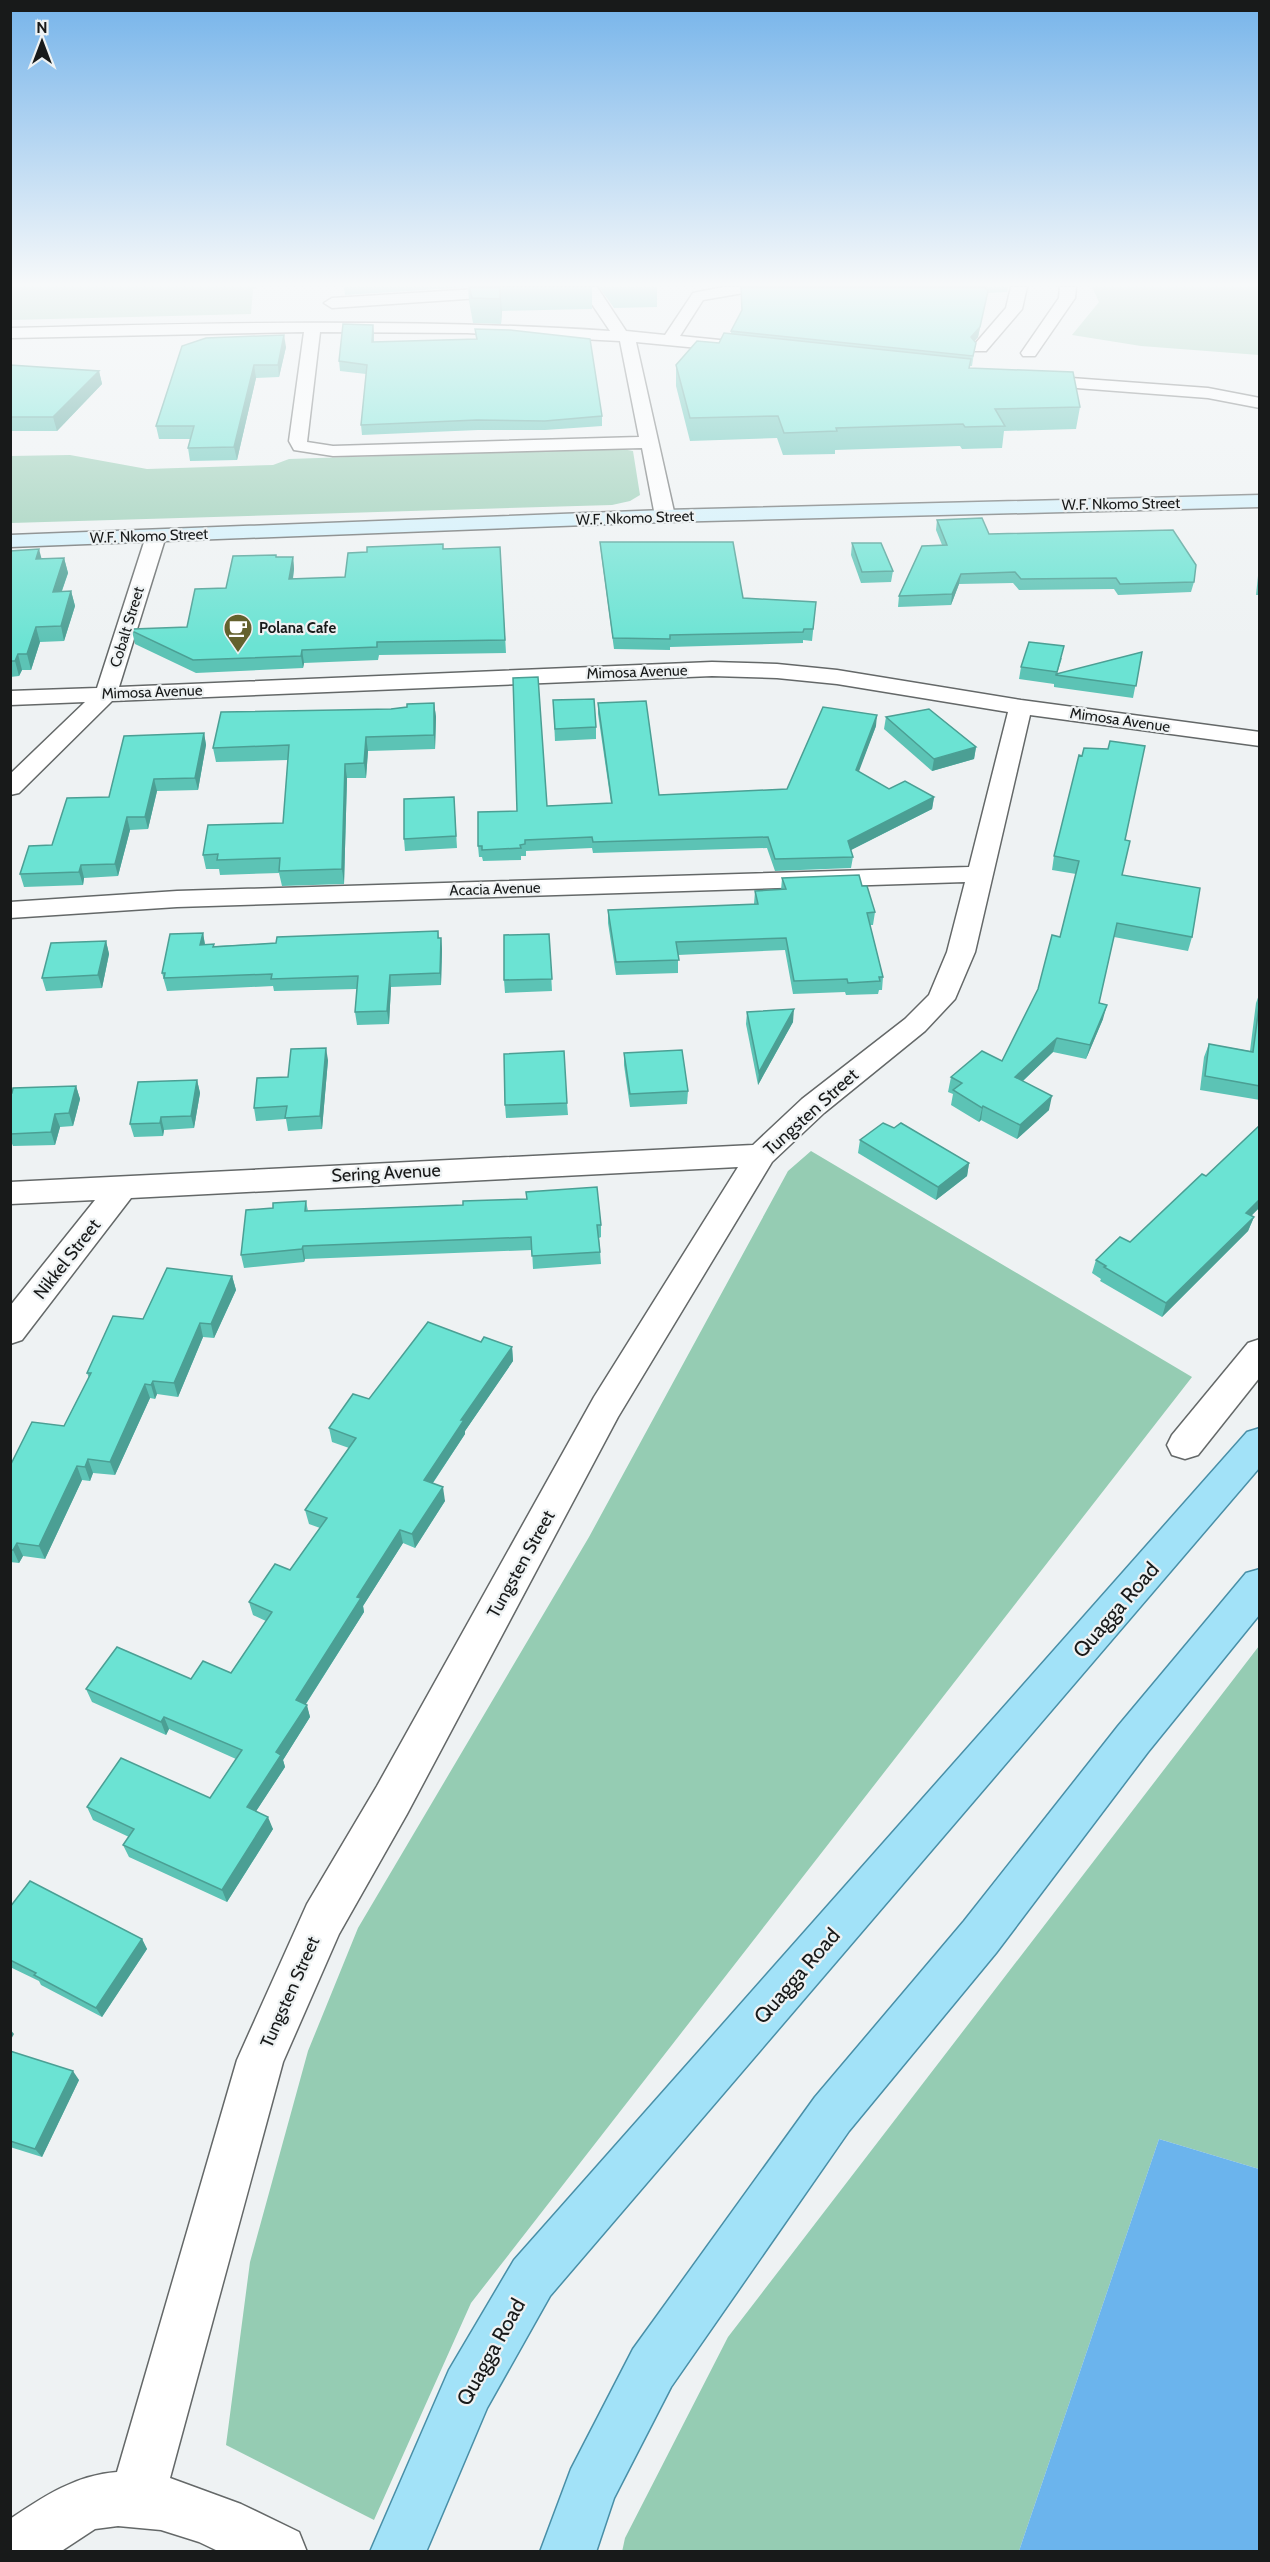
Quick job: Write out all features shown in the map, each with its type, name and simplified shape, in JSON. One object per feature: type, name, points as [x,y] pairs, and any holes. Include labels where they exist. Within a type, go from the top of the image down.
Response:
[{"type":"main road","name":"W.F. Nkomo Street","points":[[10,541],[665,516],[1260,501]]},
{"type":"main road","name":"Quagga Road","points":[[398,2552],[468,2389],[532,2278],[1260,1442]]},
{"type":"main road","points":[[568,2552],[590,2488],[652,2367],[832,2114],[980,1938],[1133,1739],[1260,1585]]},
{"type":"street","points":[[302,407],[298,441],[300,446],[333,451],[648,442]]},
{"type":"street","points":[[640,407],[665,516]]},
{"type":"street","name":"Cobalt Street","points":[[10,788],[106,694],[156,536]]},
{"type":"street","name":"Mimosa Avenue","points":[[10,698],[712,669],[777,671],[837,677],[1021,707],[1260,739]]},
{"type":"street","name":"Tungsten Street","points":[[137,2498],[260,2060],[323,1919],[392,1800],[606,1407],[761,1155],[813,1106],[915,1025],[941,999],[961,951],[1021,707]]},
{"type":"street","name":"Acacia Avenue","points":[[10,910],[177,899],[980,874]]},
{"type":"street","name":"Sering Avenue","points":[[10,1193],[761,1155]]},
{"type":"street","name":"Nikkel Street","points":[[10,1331],[123,1186]]},
{"type":"street","points":[[1185,1445],[1260,1352]]},
{"type":"street","points":[[12,2552],[84,2504],[137,2498],[203,2514],[279,2552]]},
{"type":"green space","points":[[617,448],[633,451],[640,495],[630,501],[612,505],[11,523],[10,456],[70,455],[147,469],[273,465],[289,459]]},
{"type":"green space","points":[[811,1151],[1192,1377],[471,2303],[374,2520],[226,2445],[250,2262],[308,2051],[358,1928],[589,1537],[788,1171]]},
{"type":"green space","points":[[1259,1646],[1259,2169],[1159,2139],[1019,2551],[622,2552],[625,2538],[728,2337]]},
{"type":"water","points":[[1159,2139],[1259,2169],[1259,2551],[1019,2551]]},
{"type":"building","points":[[10,407],[63,407],[53,417],[10,417]]},
{"type":"building","points":[[162,407],[244,407],[234,447],[188,448],[194,426],[156,426]]},
{"type":"building","points":[[363,407],[601,407],[602,416],[545,421],[477,420],[361,425]]},
{"type":"building","points":[[687,407],[1080,407],[995,409],[1005,426],[965,427],[963,424],[836,428],[837,431],[784,433],[778,416],[690,418]]},
{"type":"building","points":[[982,518],[989,534],[1173,530],[1196,565],[1194,582],[1120,584],[1116,578],[1021,579],[1015,572],[961,574],[952,594],[899,596],[922,546],[947,545],[937,520]]},
{"type":"building","points":[[600,542],[733,542],[743,598],[816,602],[813,629],[804,629],[803,632],[670,635],[670,639],[613,638]]},
{"type":"building","points":[[852,543],[881,543],[893,571],[862,572]]},
{"type":"building","points":[[443,544],[443,549],[500,547],[505,640],[377,642],[377,647],[302,650],[301,656],[193,660],[132,631],[133,629],[187,627],[195,589],[226,588],[233,556],[293,557],[289,579],[345,577],[348,553],[367,552],[367,547]]},
{"type":"building","points":[[39,549],[36,559],[64,558],[53,592],[71,591],[61,626],[36,627],[27,654],[18,654],[15,661],[10,661],[10,551]]},
{"type":"building","points":[[1029,642],[1064,646],[1057,672],[1021,667]]},
{"type":"building","points":[[1142,652],[1136,686],[1056,675],[1056,674]]},
{"type":"building","points":[[538,677],[547,806],[612,803],[598,703],[646,701],[659,795],[787,789],[823,707],[877,715],[856,770],[889,789],[905,781],[934,797],[848,841],[853,857],[775,859],[768,837],[593,842],[592,837],[525,840],[525,844],[520,845],[521,848],[482,850],[482,846],[478,846],[478,812],[517,811],[513,678]]},
{"type":"building","points":[[594,699],[596,727],[555,729],[553,700]]},
{"type":"building","points":[[434,703],[434,735],[366,737],[364,763],[345,764],[342,869],[279,871],[280,858],[217,860],[218,854],[203,855],[208,825],[283,823],[289,745],[213,748],[221,712],[391,709],[407,707],[407,704]]},
{"type":"building","points":[[929,709],[976,747],[934,759],[886,717]]},
{"type":"building","points":[[204,733],[195,778],[154,779],[145,817],[127,817],[115,864],[81,865],[79,872],[20,874],[29,846],[52,845],[67,798],[109,797],[124,736]]},
{"type":"building","points":[[1110,741],[1145,746],[1125,840],[1130,841],[1122,875],[1200,888],[1192,937],[1117,923],[1099,1003],[1107,1005],[1090,1045],[1057,1038],[1015,1077],[1052,1096],[1020,1125],[983,1106],[982,1108],[953,1090],[962,1083],[951,1077],[982,1051],[1002,1061],[1038,989],[1052,935],[1060,937],[1079,861],[1054,856],[1079,755],[1082,756],[1084,748],[1108,749]]},
{"type":"building","points":[[454,797],[456,836],[404,839],[404,799]]},
{"type":"building","points":[[859,875],[862,886],[867,886],[875,912],[867,913],[883,977],[879,977],[880,981],[848,983],[847,979],[794,981],[786,938],[676,942],[679,960],[616,962],[608,910],[758,904],[755,891],[786,889],[782,878]]},
{"type":"building","points":[[438,931],[438,938],[441,938],[440,973],[390,975],[387,1011],[355,1012],[358,976],[271,979],[272,974],[164,978],[165,973],[162,973],[170,934],[203,933],[200,945],[214,944],[213,947],[276,943],[277,937]]},
{"type":"building","points":[[549,934],[552,979],[504,980],[504,935]]},
{"type":"building","points":[[106,941],[98,975],[42,978],[51,943]]},
{"type":"building","points":[[1260,999],[1260,1086],[1205,1076],[1209,1044],[1253,1052]]},
{"type":"building","points":[[794,1009],[759,1072],[747,1012]]},
{"type":"building","points":[[326,1048],[320,1116],[285,1118],[287,1106],[254,1108],[257,1078],[288,1077],[291,1049]]},
{"type":"building","points":[[682,1050],[688,1091],[630,1094],[624,1053]]},
{"type":"building","points":[[564,1051],[567,1103],[505,1105],[504,1054]]},
{"type":"building","points":[[197,1080],[191,1116],[161,1117],[160,1123],[130,1124],[138,1082]]},
{"type":"building","points":[[76,1086],[69,1113],[55,1114],[51,1132],[10,1134],[10,1093],[13,1088]]},
{"type":"building","points":[[883,1123],[894,1128],[901,1123],[969,1163],[938,1187],[860,1140]]},
{"type":"building","points":[[1260,1125],[1260,1199],[1246,1213],[1254,1217],[1166,1303],[1096,1260],[1120,1237],[1130,1242],[1202,1174],[1206,1176]]},
{"type":"building","points":[[597,1187],[601,1225],[597,1225],[600,1252],[532,1256],[531,1237],[303,1246],[302,1249],[241,1255],[246,1210],[273,1208],[273,1203],[306,1201],[305,1211],[463,1205],[463,1201],[527,1199],[526,1192]]},
{"type":"building","points":[[167,1268],[232,1276],[211,1324],[200,1323],[174,1383],[153,1381],[151,1385],[145,1384],[110,1462],[88,1459],[85,1467],[77,1466],[39,1546],[17,1543],[13,1550],[10,1550],[10,1466],[32,1422],[64,1426],[91,1373],[87,1373],[113,1316],[143,1319]]},
{"type":"building","points":[[428,1322],[481,1342],[484,1337],[512,1347],[461,1420],[464,1420],[424,1480],[443,1487],[412,1534],[400,1530],[357,1597],[361,1598],[296,1700],[307,1705],[276,1752],[281,1755],[247,1807],[268,1817],[222,1890],[123,1845],[134,1829],[87,1807],[121,1758],[210,1798],[242,1750],[164,1717],[161,1722],[86,1689],[117,1647],[191,1679],[203,1661],[231,1673],[272,1612],[249,1602],[275,1564],[290,1570],[327,1518],[305,1510],[356,1438],[329,1428],[353,1394],[369,1399]]},
{"type":"building","points":[[30,1881],[142,1939],[96,2008],[10,1960],[10,1907]]},
{"type":"building","points":[[10,2051],[73,2071],[35,2149],[10,2141]]},
{"type":"place","name":"Polana Cafe","points":[[238,654]]}]
